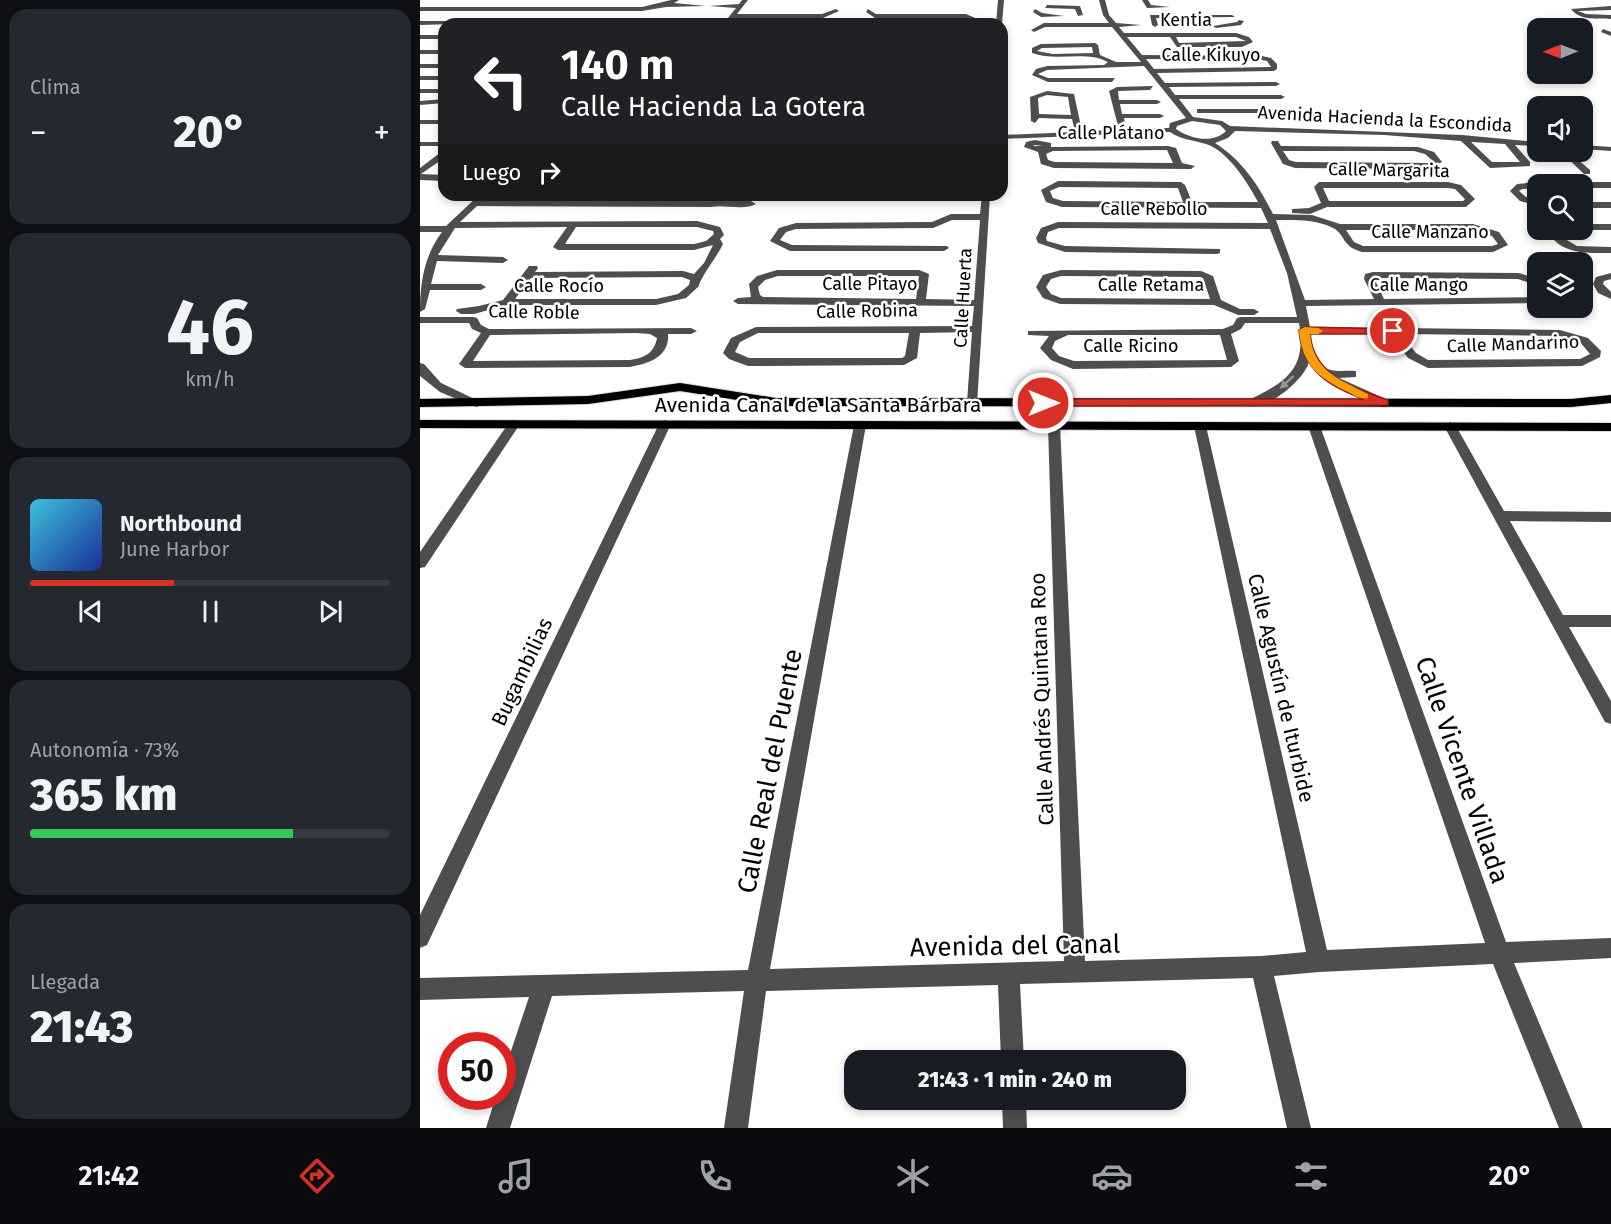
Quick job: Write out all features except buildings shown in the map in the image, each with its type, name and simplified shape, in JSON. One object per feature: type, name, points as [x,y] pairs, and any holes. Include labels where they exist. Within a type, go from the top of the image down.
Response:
[{"type":"main road","points":[[420,403],[588,400],[680,387],[776,402],[1571,403],[1611,399]]},
{"type":"main road","name":"Avenida Canal de la Santa Bárbara","points":[[420,424],[1611,428]]},
{"type":"street","points":[[420,17],[448,0]]},
{"type":"street","points":[[666,5],[676,0]]},
{"type":"street","points":[[1000,18],[1001,0]]},
{"type":"street","points":[[1102,0],[1106,15],[1191,119],[1173,125],[1172,130]]},
{"type":"street","points":[[1145,0],[1149,7],[1174,8]]},
{"type":"street","points":[[1220,8],[1229,3],[1222,0]]},
{"type":"street","points":[[524,9],[536,1]]},
{"type":"street","points":[[579,9],[585,1]]},
{"type":"street","points":[[712,6],[743,3]]},
{"type":"street","points":[[729,18],[743,3]]},
{"type":"street","points":[[420,9],[642,9],[666,5],[703,6]]},
{"type":"street","points":[[686,14],[694,6]]},
{"type":"street","points":[[774,16],[780,7]]},
{"type":"street","points":[[823,16],[836,11],[828,7]]},
{"type":"street","points":[[875,16],[868,11],[880,7]]},
{"type":"street","points":[[966,7],[966,16]]},
{"type":"street","points":[[1041,15],[1035,12],[1039,8],[1077,7],[1080,15]]},
{"type":"street","points":[[1611,8],[1575,9],[1576,13],[1585,16],[1611,17]]},
{"type":"street","points":[[582,18],[580,16],[589,9]]},
{"type":"street","points":[[630,18],[642,9]]},
{"type":"street","points":[[731,15],[835,16]]},
{"type":"street","points":[[1025,15],[1089,15]]},
{"type":"street","points":[[1097,15],[1106,15]]},
{"type":"street","points":[[860,16],[966,16],[970,18]]},
{"type":"street","points":[[1155,25],[1152,16],[1226,16],[1241,21],[1232,26]]},
{"type":"street","points":[[420,23],[438,23]]},
{"type":"street","points":[[1081,25],[1082,35]]},
{"type":"street","points":[[1048,35],[1033,31],[1044,26],[1166,25]]},
{"type":"street","points":[[1210,26],[1249,26]]},
{"type":"street","points":[[1609,36],[1603,31],[1604,28],[1611,27]]},
{"type":"street","name":"Kentia","points":[[1122,35],[1172,35],[1236,35],[1249,38],[1248,44],[1242,45],[1180,45],[1176,44],[1172,35]]},
{"type":"street","points":[[420,37],[438,37]]},
{"type":"street","points":[[1041,55],[1034,52],[1034,49],[1046,45],[1095,45],[1097,56]]},
{"type":"street","points":[[420,52],[438,52]]},
{"type":"street","points":[[1029,55],[1097,56],[1113,62],[1145,63]]},
{"type":"street","name":"Calle Kikuyo","points":[[1262,58],[1269,59],[1274,64],[1274,69],[1145,63],[1262,58]]},
{"type":"street","points":[[1024,68],[1100,68],[1113,62]]},
{"type":"street","points":[[420,66],[438,66]]},
{"type":"street","points":[[1100,68],[1102,80]]},
{"type":"street","points":[[1042,69],[1034,74],[1048,80],[1112,80]]},
{"type":"street","points":[[420,78],[438,78]]},
{"type":"street","points":[[1163,84],[1282,97]]},
{"type":"street","points":[[1123,132],[1114,89],[1150,88]]},
{"type":"street","points":[[420,91],[438,91]]},
{"type":"street","points":[[1076,117],[1035,118],[1034,97],[1049,93],[1071,96],[1076,117],[1079,134]]},
{"type":"street","points":[[1173,97],[1282,97]]},
{"type":"street","points":[[1185,111],[1282,97]]},
{"type":"street","points":[[420,103],[438,102]]},
{"type":"street","points":[[1115,102],[1157,102]]},
{"type":"street","points":[[1119,116],[1160,116]]},
{"type":"street","name":"Avenida Hacienda la Escondida","points":[[1191,119],[1212,120],[1230,128],[1462,137],[1527,143]]},
{"type":"street","points":[[420,122],[438,122]]},
{"type":"street","points":[[420,133],[432,122]]},
{"type":"street","points":[[1008,139],[1039,152],[1079,134],[1172,130],[1179,136],[1207,141],[1228,136],[1230,128]]},
{"type":"street","points":[[1384,133],[1394,148]]},
{"type":"street","points":[[1462,137],[1490,165],[1527,164],[1508,142]]},
{"type":"street","points":[[1207,141],[1222,150],[1249,178],[1270,215],[1284,247],[1302,316],[1306,348],[1314,364],[1325,374],[1355,393],[1384,403]]},
{"type":"street","points":[[420,144],[438,144]]},
{"type":"street","points":[[1277,145],[1394,148],[1420,149],[1436,157],[1438,162],[1428,166],[1295,165],[1286,162],[1277,145]]},
{"type":"street","name":"Calle Plátano","points":[[1172,148],[1178,165],[1054,165],[1039,152],[1052,149],[1172,148]]},
{"type":"street","points":[[1593,148],[1610,149]]},
{"type":"street","points":[[420,172],[438,162]]},
{"type":"street","points":[[1576,162],[1587,172]]},
{"type":"street","points":[[1178,165],[1191,166]]},
{"type":"street","points":[[420,177],[438,178]]},
{"type":"street","points":[[1188,204],[1181,185],[1058,184],[1044,188],[1049,200],[1062,204],[1188,204],[1270,215]]},
{"type":"street","name":"Calle Margarita","points":[[1270,215],[1310,211],[1326,204],[1466,204],[1470,199],[1458,187],[1448,185],[1319,185],[1326,204]]},
{"type":"street","points":[[1593,185],[1611,185]]},
{"type":"street","points":[[1527,186],[1515,188],[1517,195],[1527,199]]},
{"type":"street","points":[[420,310],[432,258],[449,230],[477,201]]},
{"type":"street","points":[[717,203],[726,201]]},
{"type":"street","name":"Calle Huerta","points":[[973,402],[985,201]]},
{"type":"street","points":[[475,203],[750,204]]},
{"type":"street","points":[[527,225],[524,221],[530,211],[546,203]]},
{"type":"street","points":[[1593,205],[1611,205]]},
{"type":"street","name":"Calle Manzano","points":[[1270,215],[1312,219],[1339,226],[1473,227],[1501,237],[1503,245],[1493,249],[1362,249],[1350,244],[1339,226]]},
{"type":"street","name":"Calle Rebollo","points":[[1197,238],[1058,225],[1044,230],[1041,238],[1042,243],[1065,249],[1197,238],[1270,215]]},
{"type":"street","points":[[944,248],[790,249],[775,241],[782,229],[795,226],[933,225],[951,217],[984,216]]},
{"type":"street","points":[[420,229],[449,230],[527,225],[697,224],[713,226],[717,229],[718,244],[704,272],[694,282],[683,273],[531,272],[507,302]]},
{"type":"street","points":[[573,225],[558,247],[694,247],[717,238]]},
{"type":"street","points":[[930,248],[933,225]]},
{"type":"street","points":[[1593,227],[1611,227]]},
{"type":"street","points":[[420,237],[449,230]]},
{"type":"street","points":[[1197,238],[1217,251]]},
{"type":"street","points":[[1559,240],[1565,244],[1585,249],[1611,250]]},
{"type":"street","points":[[432,258],[503,260]]},
{"type":"street","points":[[761,300],[755,296],[753,286],[761,278],[777,273],[919,273],[924,274],[921,300]]},
{"type":"street","points":[[1060,301],[1047,296],[1041,287],[1047,277],[1060,273],[1201,274],[1208,276],[1216,302]]},
{"type":"street","name":"Calle Mango","points":[[1380,301],[1369,276],[1519,276],[1527,279]]},
{"type":"street","points":[[1607,293],[1598,284],[1600,279],[1611,276]]},
{"type":"street","name":"Calle Rocío","points":[[420,310],[479,312],[496,304],[507,302],[656,302],[682,296],[694,282]]},
{"type":"street","points":[[426,286],[481,287]]},
{"type":"street","name":"Calle Pitayo","points":[[738,301],[921,300],[979,303]]},
{"type":"street","name":"Calle Mango","points":[[1302,316],[1380,301],[1527,300]]},
{"type":"street","name":"Calle Retama","points":[[1033,301],[1216,302],[1239,316]]},
{"type":"street","points":[[1225,332],[1237,327],[1239,316],[1302,316]]},
{"type":"street","name":"Calle Mandarino","points":[[1302,316],[1393,331],[1560,333],[1584,340],[1595,351],[1592,359],[1582,362],[1428,364],[1412,358],[1393,331]]},
{"type":"street","name":"Calle Roble","points":[[420,320],[473,320],[476,327],[487,332],[691,330]]},
{"type":"street","points":[[756,330],[739,336],[730,347],[729,353],[733,357],[748,362],[904,361],[911,358],[915,329]]},
{"type":"street","name":"Calle Robina","points":[[729,330],[978,329]]},
{"type":"street","points":[[487,332],[465,364],[622,365],[650,359],[657,354],[662,346],[663,336],[652,331]]},
{"type":"street","points":[[1032,333],[1066,332]]},
{"type":"street","name":"Calle Ricino","points":[[1066,332],[1225,332],[1233,361],[1231,363],[1073,365],[1055,358],[1046,348],[1051,339],[1066,332]]},
{"type":"street","points":[[1253,403],[1282,388],[1301,369],[1306,348]]},
{"type":"street","points":[[420,367],[424,376],[448,392],[477,403]]},
{"type":"street","points":[[1325,374],[1352,374]]},
{"type":"street","points":[[420,563],[514,424]]},
{"type":"street","name":"Bugambilias","points":[[420,938],[665,424]]},
{"type":"street","name":"Calle Real del Puente","points":[[736,1128],[757,980],[860,425]]},
{"type":"street","name":"Calle Andrés Quintana Roo","points":[[1054,425],[1075,971]]},
{"type":"street","name":"Calle Agustín de Iturbide","points":[[1200,426],[1319,961]]},
{"type":"street","name":"Calle Vicente Villada","points":[[1314,426],[1499,953],[1571,1128]]},
{"type":"street","points":[[1450,426],[1611,717]]},
{"type":"street","points":[[1500,516],[1611,517]]},
{"type":"street","points":[[1559,621],[1611,621]]},
{"type":"street","name":"Avenida del Canal","points":[[420,989],[1261,967],[1319,961],[1611,948]]},
{"type":"street","points":[[1261,967],[1299,1128]]},
{"type":"street","points":[[1008,972],[1012,1050]]},
{"type":"street","points":[[498,1128],[544,986]]},
{"type":"street","points":[[1014,1110],[1015,1128]]},
{"type":"slow traffic","points":[[1318,331],[1305,330],[1306,348],[1314,364],[1331,379],[1364,396]]},
{"type":"route","points":[[1043,403],[1384,403],[1355,393],[1331,379],[1314,364],[1306,348],[1305,330],[1393,331]]}]
